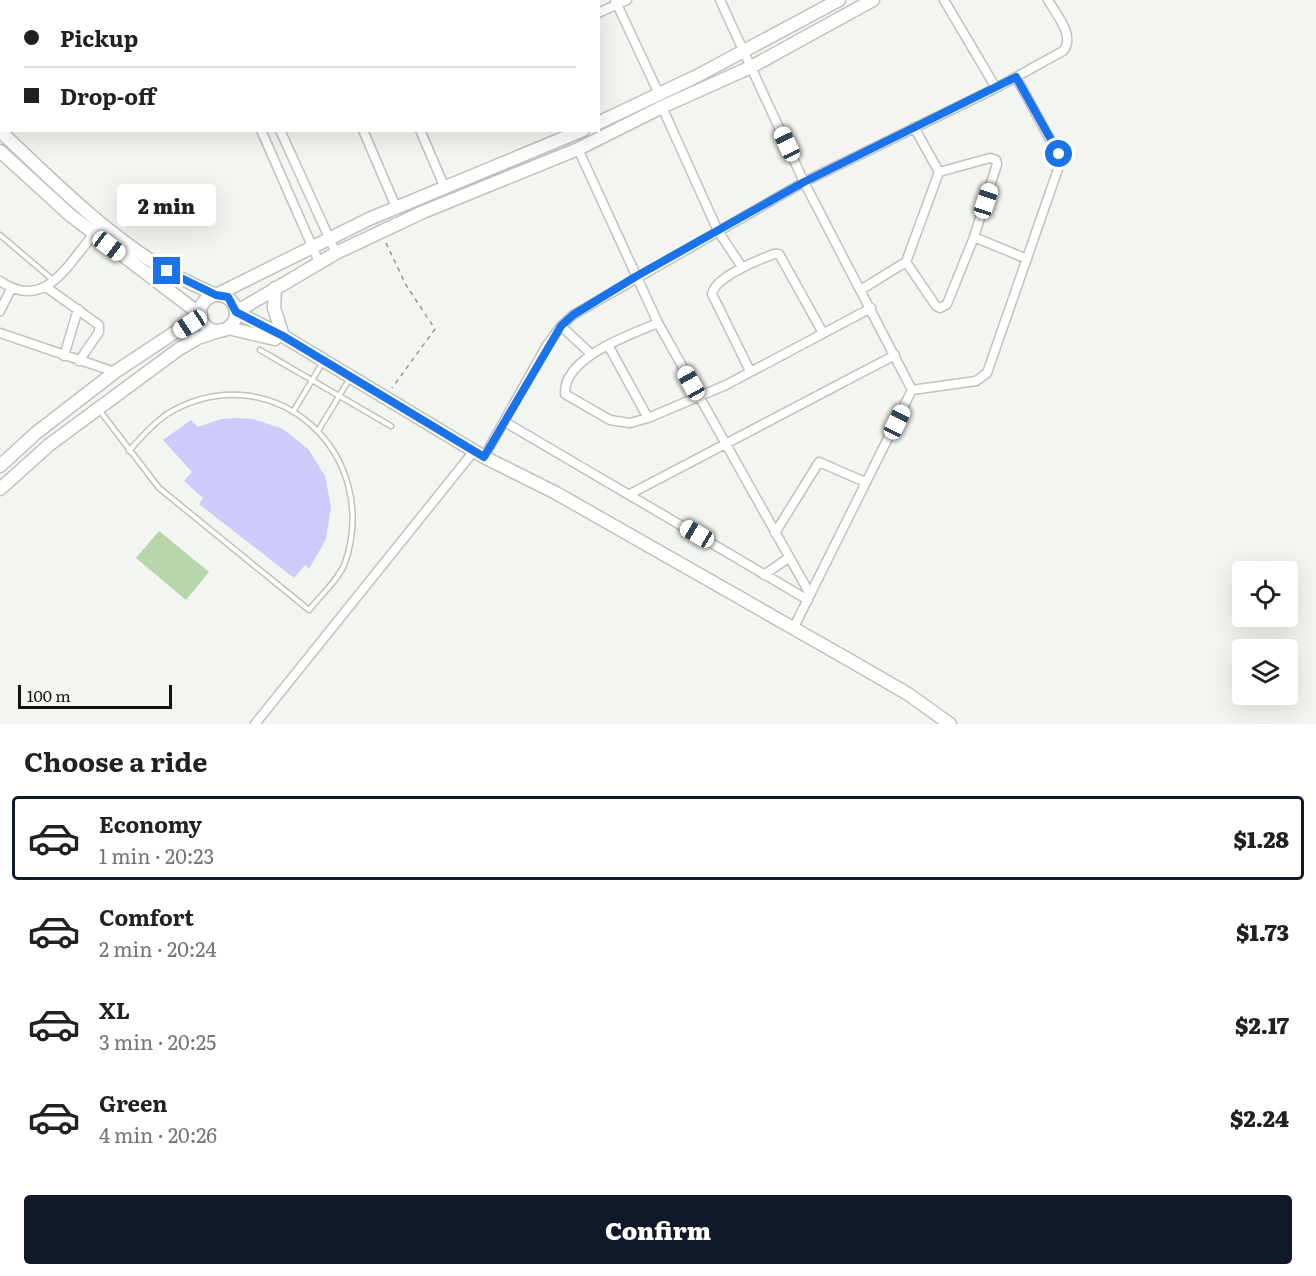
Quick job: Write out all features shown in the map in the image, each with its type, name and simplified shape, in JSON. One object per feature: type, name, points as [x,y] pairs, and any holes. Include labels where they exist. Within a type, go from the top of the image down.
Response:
[{"type":"street","points":[[600,12],[627,0]]},
{"type":"street","points":[[720,0],[804,182],[872,308],[912,390]]},
{"type":"street","points":[[600,122],[659,94],[839,0]]},
{"type":"street","points":[[0,489],[49,445],[179,349],[198,338],[225,329],[232,324],[236,312],[319,262],[381,232],[578,149],[662,107],[751,67],[873,0]]},
{"type":"street","points":[[944,0],[996,88]]},
{"type":"street","points":[[255,724],[505,422],[561,326],[573,315],[635,277],[804,182],[996,88],[1067,46],[1068,36],[1048,0]]},
{"type":"street","points":[[616,3],[659,94]]},
{"type":"street","points":[[912,390],[976,381],[984,377],[1027,259],[1059,160],[1057,150],[1016,77]]},
{"type":"street","points":[[662,107],[718,231],[742,267]]},
{"type":"street","points":[[862,289],[906,262],[939,172],[914,127]]},
{"type":"street","points":[[1,132],[101,222],[167,271],[216,295],[228,297],[236,312],[283,336],[479,454],[556,493],[908,694],[950,724]]},
{"type":"street","points":[[262,132],[319,262]]},
{"type":"street","points":[[281,132],[336,253]]},
{"type":"street","points":[[364,132],[396,207]]},
{"type":"street","points":[[421,132],[445,188]]},
{"type":"street","points":[[0,466],[36,433],[115,372],[201,315],[206,300],[258,276],[329,237],[568,134]]},
{"type":"street","points":[[578,149],[658,323],[809,597]]},
{"type":"street","points":[[0,151],[94,234],[201,315],[211,329],[262,335],[302,349]]},
{"type":"street","points":[[906,262],[936,306],[940,308],[947,304],[974,237],[997,164],[996,160],[990,158],[939,172]]},
{"type":"street","points":[[0,281],[11,289],[32,293],[46,287],[94,234]]},
{"type":"street","points":[[974,237],[1027,259]]},
{"type":"street","points":[[750,370],[712,294],[715,286],[742,267],[779,254],[823,333]]},
{"type":"street","points":[[46,287],[97,323],[99,328],[79,361]]},
{"type":"street","points":[[275,288],[274,308],[283,336]]},
{"type":"street","points":[[0,311],[11,289]]},
{"type":"street","points":[[658,323],[591,353],[578,366],[566,387],[566,394],[610,420],[630,423],[648,418],[726,385],[750,370],[872,308]]},
{"type":"street","points":[[64,356],[78,309]]},
{"type":"street","points":[[561,326],[591,353]]},
{"type":"street","points":[[0,333],[115,372]]},
{"type":"street","points":[[608,345],[648,418]]},
{"type":"street","points":[[630,494],[895,355]]},
{"type":"street","points":[[793,629],[912,390]]},
{"type":"street","points":[[505,422],[764,575],[809,597]]},
{"type":"street","points":[[775,533],[819,462],[865,482]]},
{"type":"street","points":[[764,575],[788,558]]},
{"type":"lane","points":[[0,235],[54,280]]},
{"type":"lane","points":[[260,350],[391,426]]},
{"type":"lane","points":[[293,412],[324,362]]},
{"type":"lane","points":[[318,431],[350,378]]},
{"type":"lane","points":[[98,409],[129,451],[159,488],[309,610],[344,566],[354,528],[351,489],[336,453],[318,431],[279,404],[243,395],[206,398],[171,411],[129,451]]},
{"type":"path","points":[[381,232],[406,285],[435,329],[385,398]]},
{"type":"green space","points":[[159,531],[209,572],[186,600],[136,558]]},
{"type":"building","points":[[221,419],[253,419],[283,429],[308,449],[325,476],[331,507],[326,539],[309,569],[305,565],[294,578],[199,504],[203,498],[184,481],[192,472],[163,440],[191,420],[198,427]]},
{"type":"route","points":[[167,271],[216,295],[228,297],[235,306],[236,312],[283,336],[484,457],[547,345],[561,326],[573,315],[635,277],[804,182],[1016,77],[1059,154]]}]
